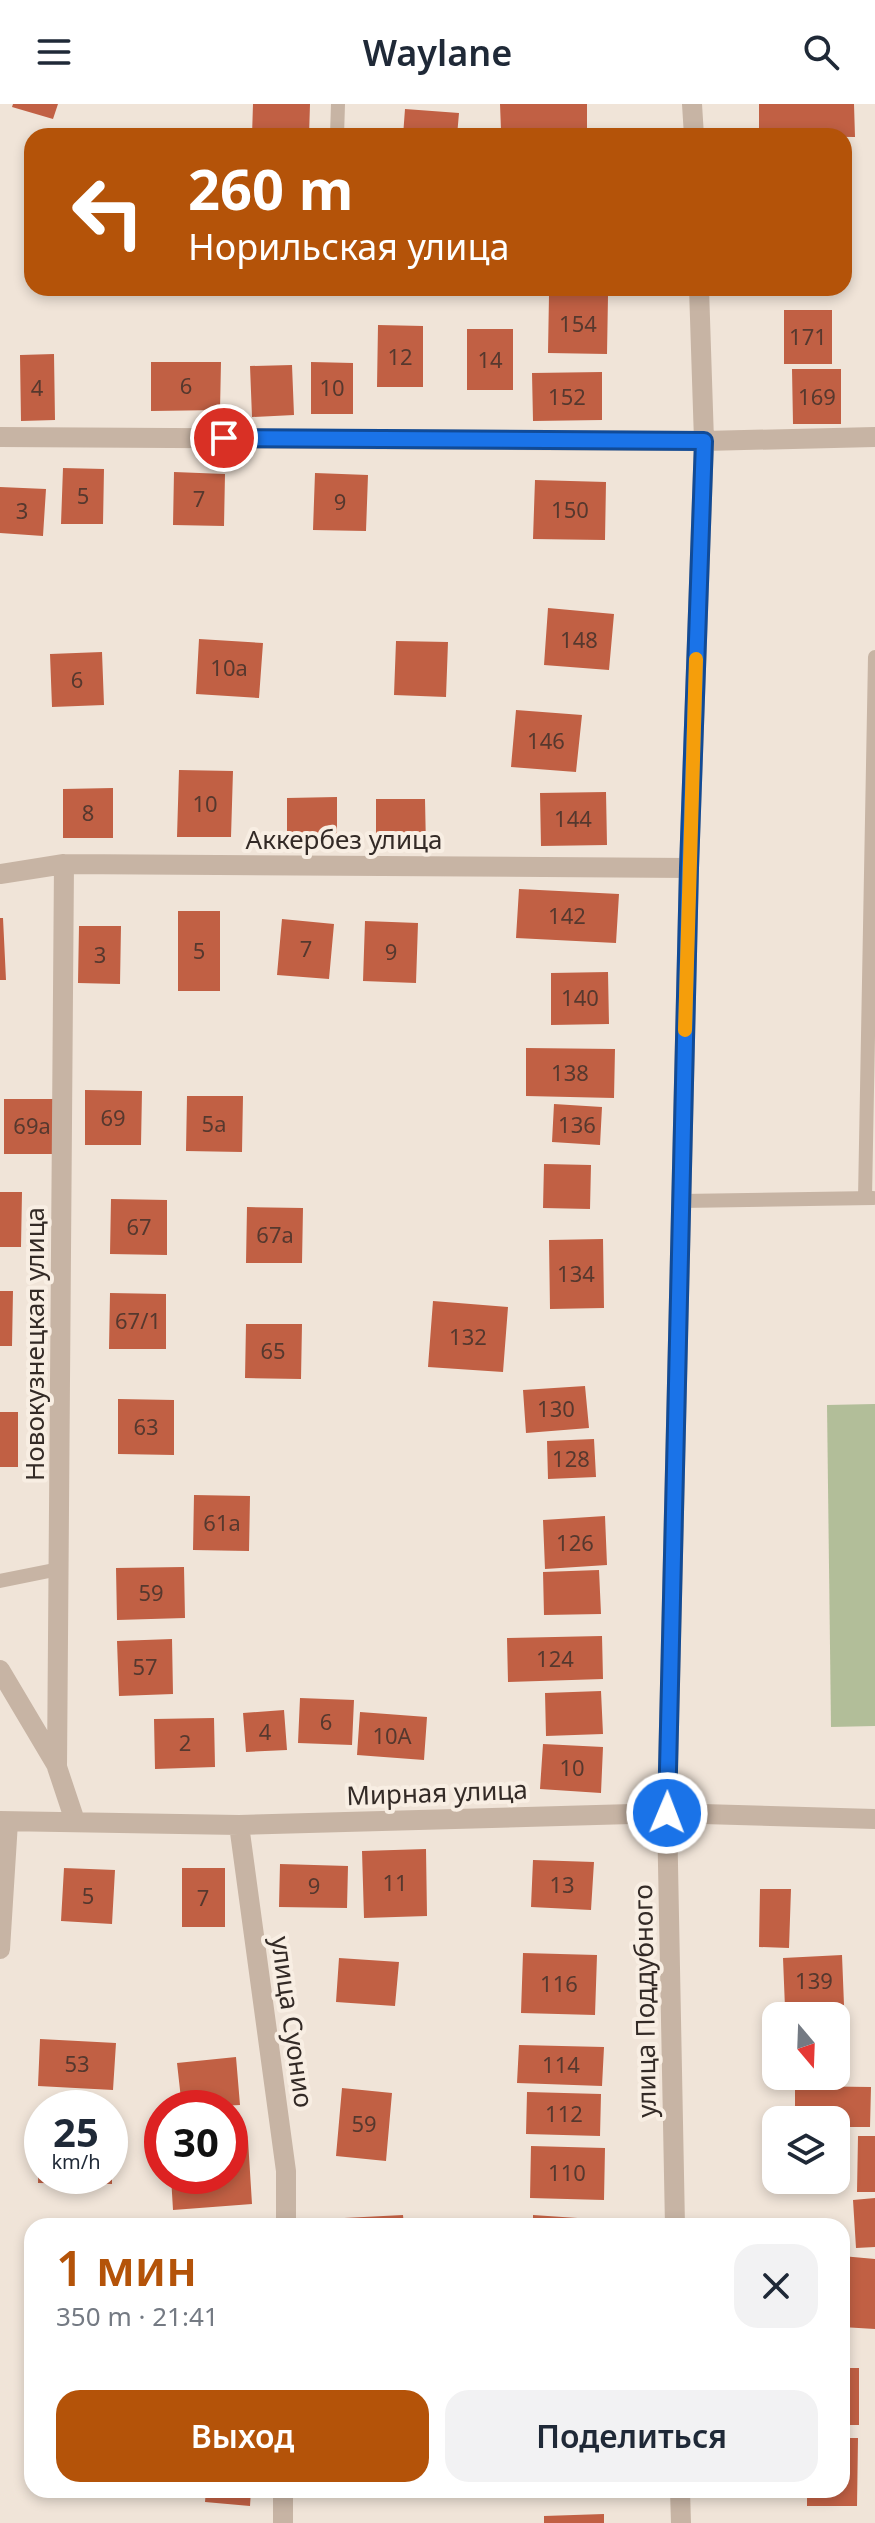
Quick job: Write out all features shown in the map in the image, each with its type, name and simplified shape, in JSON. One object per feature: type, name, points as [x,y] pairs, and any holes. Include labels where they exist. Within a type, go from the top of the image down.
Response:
[{"type":"street","points":[[692,104],[694,128]]},
{"type":"street","name":"улица Поддубного","points":[[675,2218],[667,1813],[689,868],[704,441],[699,296]]},
{"type":"street","points":[[0,437],[704,441],[875,437]]},
{"type":"street","name":"Аккербез улица","points":[[0,874],[64,864],[689,868]]},
{"type":"street","name":"Новокузнецкая улица","points":[[64,864],[57,1767],[75,1821]]},
{"type":"street","points":[[0,1670],[57,1767]]},
{"type":"street","name":"Мирная улица","points":[[4,1822],[239,1825],[667,1813],[875,1819]]},
{"type":"street","points":[[0,1949],[4,1822]]},
{"type":"street","name":"улица Суонио","points":[[239,1825],[286,2171],[286,2218]]},
{"type":"street","points":[[283,2498],[283,2523]]},
{"type":"street","points":[[680,2498],[681,2523]]},
{"type":"lane","points":[[337,128],[338,104]]},
{"type":"lane","points":[[681,1201],[870,1198],[875,657]]},
{"type":"lane","points":[[0,1581],[59,1569]]},
{"type":"green space","points":[[875,1404],[875,1726],[831,1727],[827,1405]]},
{"type":"building","points":[[13,104],[58,104],[53,119],[12,107]]},
{"type":"building","points":[[253,104],[310,104],[309,128],[252,128]]},
{"type":"building","points":[[500,104],[587,104],[587,128],[501,128]]},
{"type":"building","points":[[759,104],[854,104],[855,137],[852,137],[852,128],[759,128]]},
{"type":"building","points":[[405,109],[459,113],[458,128],[404,128]]},
{"type":"building","points":[[549,296],[608,296],[607,354],[548,353]]},
{"type":"building","points":[[784,310],[832,310],[832,364],[784,364]]},
{"type":"building","points":[[378,325],[423,326],[423,387],[377,387]]},
{"type":"building","points":[[467,329],[513,329],[513,390],[467,390]]},
{"type":"building","points":[[54,354],[55,420],[21,421],[20,355]]},
{"type":"building","points":[[151,362],[221,362],[220,410],[151,411]]},
{"type":"building","points":[[311,362],[353,363],[353,414],[311,414]]},
{"type":"building","points":[[292,365],[294,415],[252,417],[250,366]]},
{"type":"building","points":[[792,369],[841,369],[841,424],[793,424]]},
{"type":"building","points":[[602,372],[602,420],[533,421],[532,373]]},
{"type":"building","points":[[63,468],[104,469],[103,524],[61,524]]},
{"type":"building","points":[[174,472],[225,474],[224,526],[173,525]]},
{"type":"building","points":[[315,473],[368,475],[366,531],[313,530]]},
{"type":"building","points":[[535,480],[606,482],[605,540],[533,539]]},
{"type":"building","points":[[0,487],[46,489],[43,536],[0,533]]},
{"type":"building","points":[[548,608],[614,614],[609,670],[544,665]]},
{"type":"building","points":[[199,639],[263,643],[259,698],[196,694]]},
{"type":"building","points":[[396,641],[448,642],[446,697],[394,695]]},
{"type":"building","points":[[102,652],[104,705],[52,707],[50,654]]},
{"type":"building","points":[[516,710],[582,715],[576,772],[511,767]]},
{"type":"building","points":[[179,770],[233,771],[231,837],[177,837]]},
{"type":"building","points":[[113,788],[113,838],[63,838],[63,789]]},
{"type":"building","points":[[606,792],[607,845],[541,846],[540,793]]},
{"type":"building","points":[[337,797],[337,846],[287,847],[287,798]]},
{"type":"building","points":[[376,799],[425,799],[426,848],[376,848]]},
{"type":"building","points":[[519,889],[619,894],[616,943],[516,938]]},
{"type":"building","points":[[178,911],[220,911],[220,991],[178,991]]},
{"type":"building","points":[[0,918],[3,918],[6,980],[0,980]]},
{"type":"building","points":[[282,919],[334,924],[329,979],[277,975]]},
{"type":"building","points":[[365,921],[418,923],[416,983],[363,981]]},
{"type":"building","points":[[79,926],[121,926],[120,984],[78,983]]},
{"type":"building","points":[[608,972],[609,1024],[551,1025],[551,973]]},
{"type":"building","points":[[526,1048],[615,1049],[614,1098],[526,1096]]},
{"type":"building","points":[[85,1090],[142,1091],[141,1145],[85,1145]]},
{"type":"building","points":[[187,1096],[243,1096],[242,1152],[186,1151]]},
{"type":"building","points":[[4,1099],[60,1099],[60,1154],[4,1154]]},
{"type":"building","points":[[554,1104],[602,1107],[600,1145],[552,1142]]},
{"type":"building","points":[[544,1164],[591,1165],[590,1209],[543,1208]]},
{"type":"building","points":[[0,1192],[22,1192],[21,1247],[0,1247]]},
{"type":"building","points":[[111,1199],[167,1200],[167,1255],[110,1254]]},
{"type":"building","points":[[247,1207],[303,1208],[302,1263],[246,1263]]},
{"type":"building","points":[[603,1239],[604,1308],[550,1309],[549,1240]]},
{"type":"building","points":[[0,1291],[13,1291],[12,1346],[0,1346]]},
{"type":"building","points":[[110,1293],[166,1294],[166,1349],[109,1349]]},
{"type":"building","points":[[433,1301],[508,1307],[503,1372],[428,1367]]},
{"type":"building","points":[[246,1324],[302,1324],[301,1379],[245,1378]]},
{"type":"building","points":[[585,1386],[589,1428],[526,1433],[523,1390]]},
{"type":"building","points":[[118,1399],[174,1400],[174,1455],[118,1454]]},
{"type":"building","points":[[0,1412],[18,1412],[18,1467],[0,1467]]},
{"type":"building","points":[[594,1439],[596,1477],[548,1479],[547,1441]]},
{"type":"building","points":[[194,1495],[250,1496],[249,1551],[193,1550]]},
{"type":"building","points":[[605,1516],[607,1565],[545,1569],[543,1520]]},
{"type":"building","points":[[184,1567],[185,1618],[117,1620],[116,1568]]},
{"type":"building","points":[[599,1570],[601,1614],[544,1615],[543,1572]]},
{"type":"building","points":[[602,1636],[603,1679],[508,1682],[507,1638]]},
{"type":"building","points":[[172,1639],[173,1694],[119,1696],[117,1641]]},
{"type":"building","points":[[601,1691],[603,1734],[546,1736],[545,1693]]},
{"type":"building","points":[[300,1698],[354,1700],[352,1745],[298,1743]]},
{"type":"building","points":[[284,1710],[287,1750],[246,1752],[243,1713]]},
{"type":"building","points":[[360,1712],[427,1717],[424,1760],[357,1755]]},
{"type":"building","points":[[214,1718],[215,1767],[155,1769],[154,1719]]},
{"type":"building","points":[[543,1744],[603,1747],[601,1793],[540,1789]]},
{"type":"building","points":[[426,1849],[427,1916],[364,1918],[362,1851]]},
{"type":"building","points":[[533,1860],[594,1862],[591,1910],[531,1907]]},
{"type":"building","points":[[280,1864],[348,1866],[347,1908],[279,1907]]},
{"type":"building","points":[[64,1868],[115,1870],[112,1924],[61,1921]]},
{"type":"building","points":[[182,1868],[225,1868],[225,1927],[182,1927]]},
{"type":"building","points":[[760,1889],[791,1889],[789,1948],[759,1947]]},
{"type":"building","points":[[523,1953],[597,1955],[595,2015],[521,2013]]},
{"type":"building","points":[[842,1955],[844,2002],[785,2002],[783,1958]]},
{"type":"building","points":[[339,1958],[399,1962],[395,2006],[336,2002]]},
{"type":"building","points":[[40,2039],[116,2043],[113,2090],[38,2086]]},
{"type":"building","points":[[519,2045],[604,2047],[602,2086],[517,2083]]},
{"type":"building","points":[[236,2057],[239,2090],[180,2090],[177,2063]]},
{"type":"building","points":[[871,2087],[870,2127],[850,2127],[850,2106],[795,2106],[795,2090]]},
{"type":"building","points":[[342,2088],[392,2093],[386,2161],[336,2156]]},
{"type":"building","points":[[527,2092],[601,2094],[600,2136],[526,2134]]},
{"type":"building","points":[[858,2136],[875,2136],[875,2192],[857,2192]]},
{"type":"building","points":[[248,2140],[252,2204],[173,2210],[172,2194],[248,2194]]},
{"type":"building","points":[[531,2146],[605,2148],[604,2200],[530,2198]]},
{"type":"building","points":[[875,2198],[875,2247],[856,2248],[853,2200]]},
{"type":"building","points":[[403,2215],[403,2218],[344,2218]]},
{"type":"building","points":[[533,2215],[578,2218],[533,2218]]},
{"type":"building","points":[[850,2257],[875,2259],[875,2329],[850,2327]]},
{"type":"building","points":[[850,2368],[859,2368],[859,2425],[850,2425]]},
{"type":"building","points":[[850,2438],[858,2438],[857,2506],[807,2506],[807,2498],[850,2498]]},
{"type":"building","points":[[205,2498],[250,2498],[250,2506],[205,2502]]},
{"type":"building","points":[[604,2514],[604,2523],[544,2523],[544,2516]]},
{"type":"slow traffic","points":[[685,1030],[696,659]]},
{"type":"route","points":[[224,438],[704,441],[689,868],[667,1813]]}]
